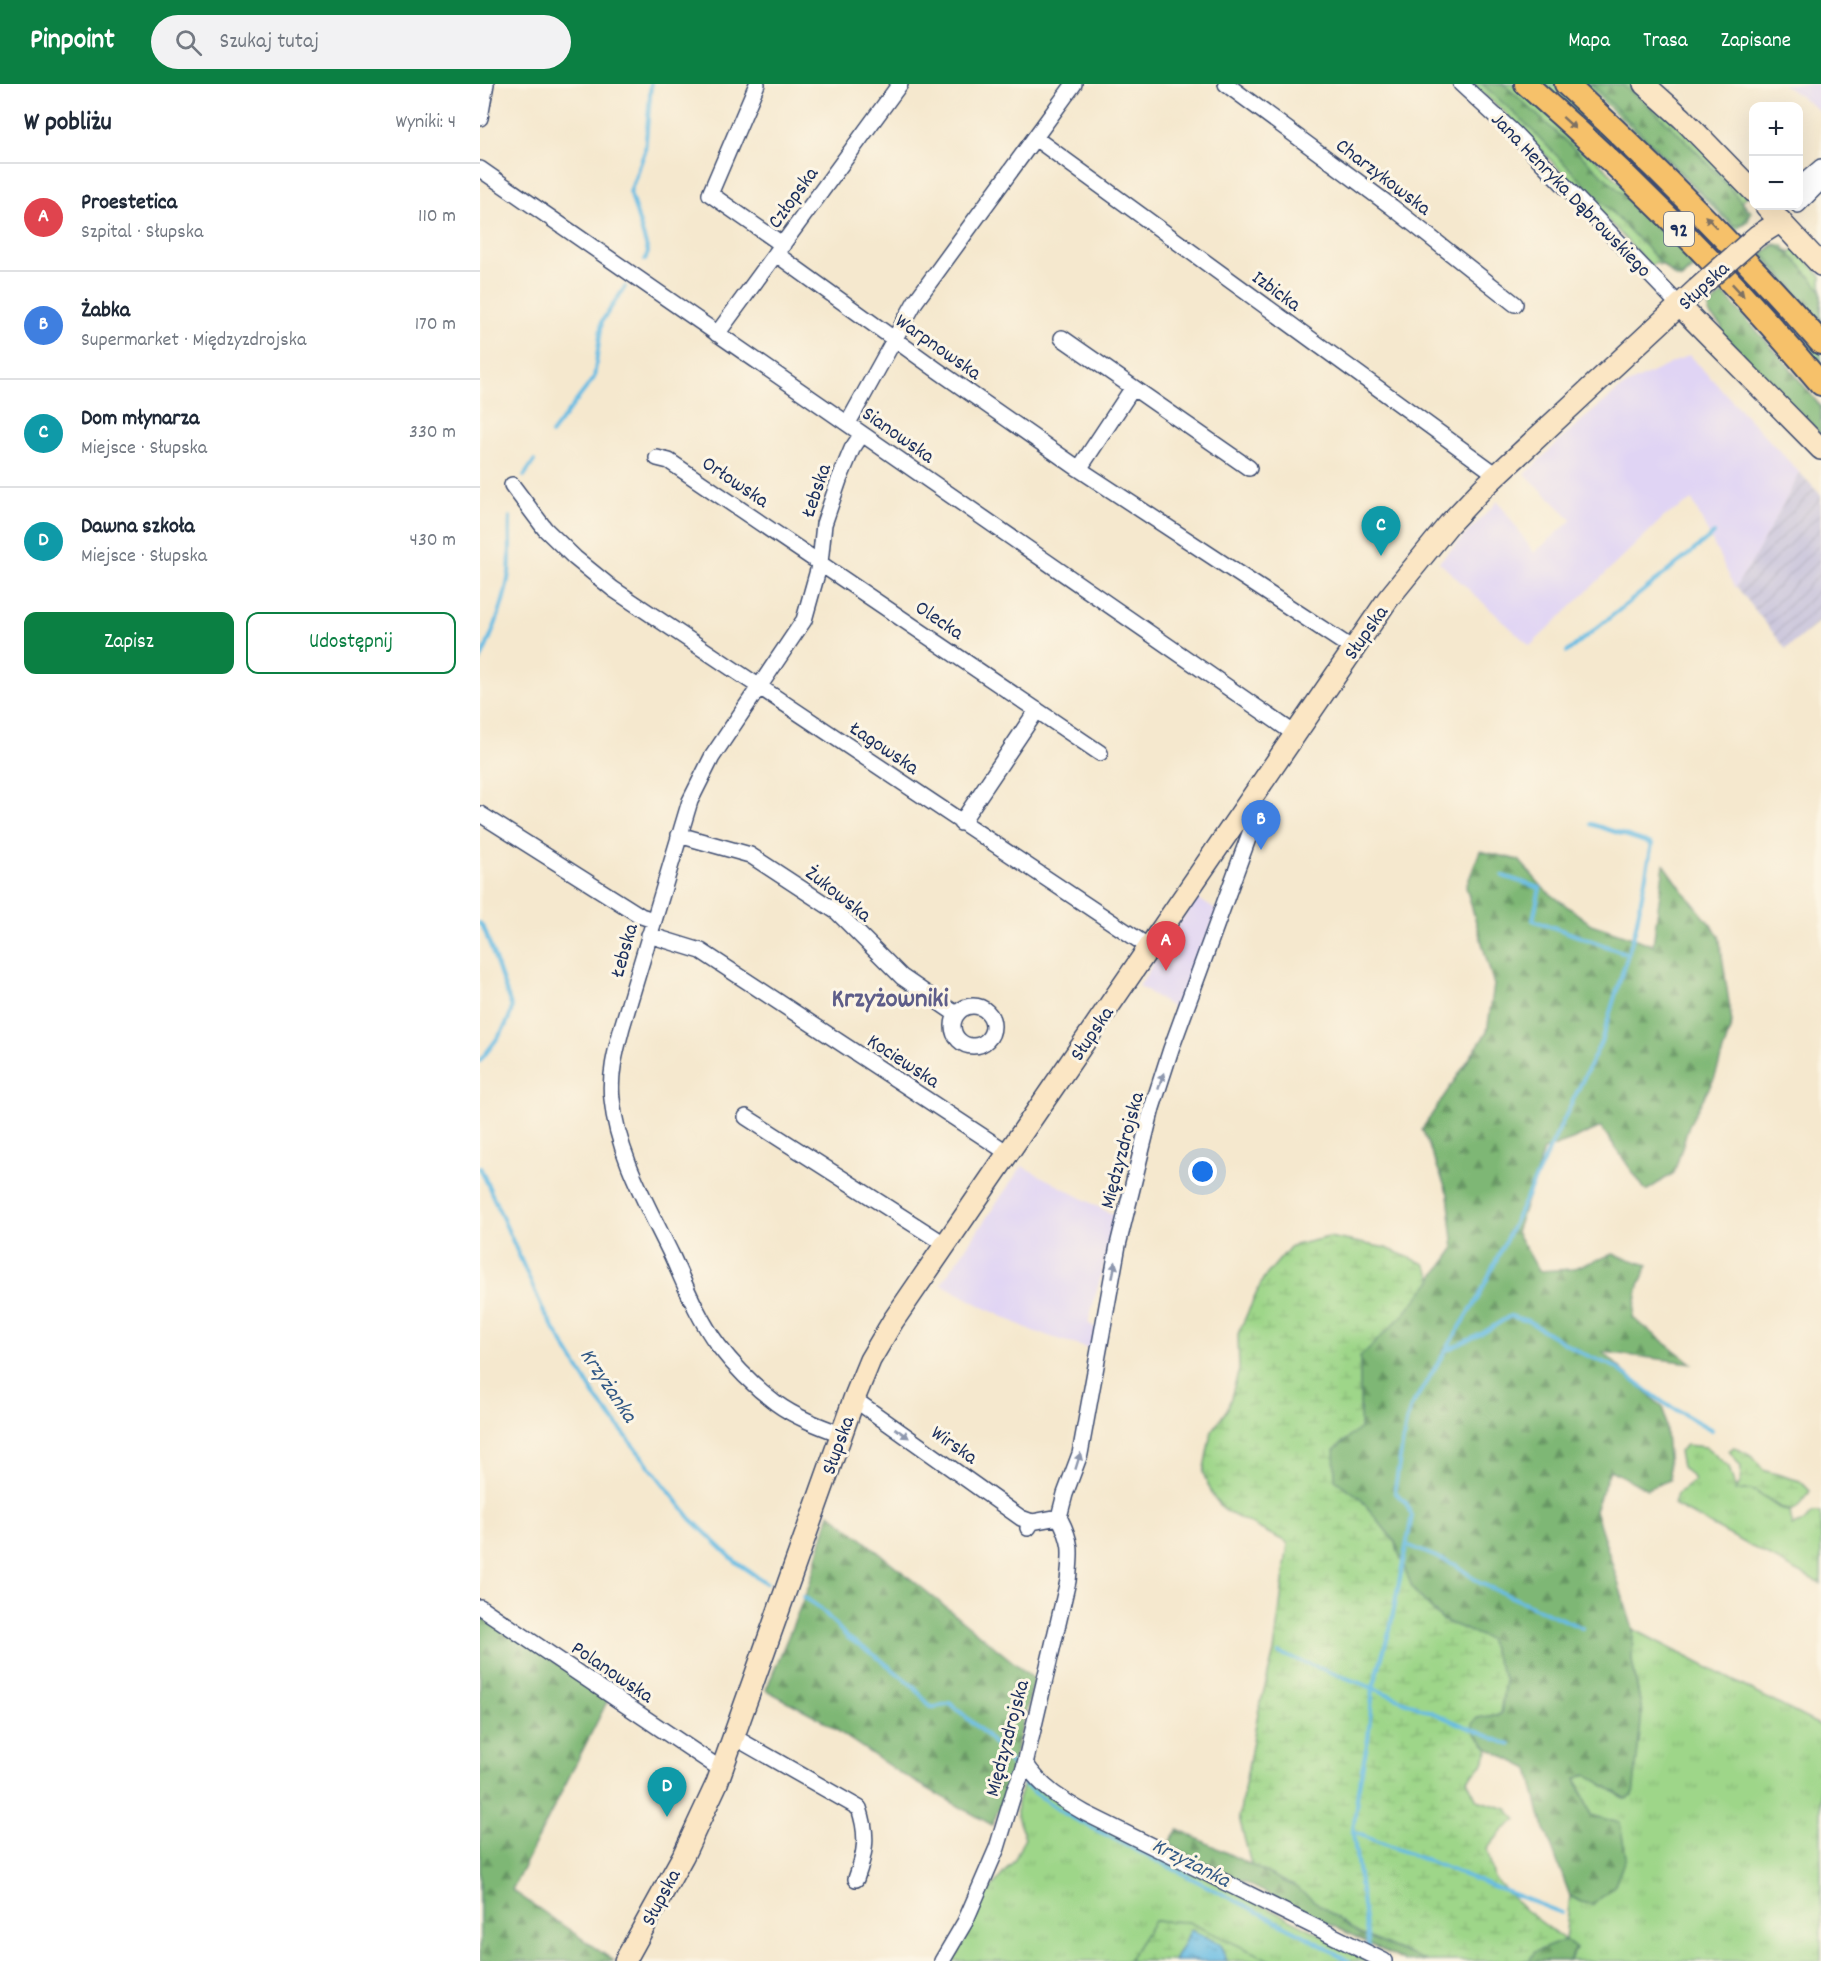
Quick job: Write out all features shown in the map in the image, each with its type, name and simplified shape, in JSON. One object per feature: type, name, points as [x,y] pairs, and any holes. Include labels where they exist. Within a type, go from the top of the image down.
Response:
[{"type":"main road","name":"Jana Henryka Dąbrowskiego","points":[[1526,84],[1668,218],[1764,319],[1821,384]]},
{"type":"main road","name":"92","points":[[1566,84],[1713,224],[1821,343]]},
{"type":"street","points":[[480,118],[486,84]]},
{"type":"street","name":"Warpnowska","points":[[757,84],[710,194],[894,340],[1079,469],[1353,649]]},
{"type":"street","name":"Człopska","points":[[717,334],[900,84]]},
{"type":"street","points":[[848,423],[915,302],[1074,84]]},
{"type":"street","name":"Charzykowska","points":[[1226,84],[1392,207],[1515,304]]},
{"type":"street","name":"Jana Henryka Dąbrowskiego","points":[[1461,84],[1528,147],[1680,306]]},
{"type":"street","points":[[1644,84],[1682,118],[1749,187]]},
{"type":"street","name":"Izbicka","points":[[1035,138],[1497,475]]},
{"type":"street","points":[[1803,183],[1821,167]]},
{"type":"street","name":"Sianowska","points":[[480,169],[1295,734]]},
{"type":"street","points":[[1803,200],[1821,182]]},
{"type":"street","points":[[1774,211],[1821,265]]},
{"type":"street","name":"Słupska","points":[[626,1961],[683,1856],[722,1770],[854,1399],[870,1360],[893,1321],[1353,649],[1414,566],[1455,517],[1497,475],[1753,239],[1774,211]]},
{"type":"street","points":[[1680,306],[1821,449]]},
{"type":"street","points":[[1062,338],[1132,389],[1249,468]]},
{"type":"street","points":[[1079,469],[1132,389]]},
{"type":"street","name":"Łebska","points":[[841,1434],[808,1421],[777,1404],[747,1377],[718,1344],[696,1308],[642,1192],[617,1134],[611,1097],[614,1062],[651,928],[690,801],[712,757],[804,620],[820,563],[824,524],[848,459],[862,434]]},
{"type":"street","name":"Orłowska","points":[[657,458],[669,462],[820,563]]},
{"type":"street","name":"Łagowska","points":[[512,485],[545,529],[601,579],[961,823],[1149,947]]},
{"type":"street","name":"Olecka","points":[[820,563],[1100,753]]},
{"type":"street","points":[[961,823],[1037,710]]},
{"type":"street","name":"Międzyzdrojska","points":[[942,1961],[965,1922],[997,1848],[1025,1763],[1068,1581],[1071,1555],[1069,1536],[1059,1517],[1080,1454],[1132,1180],[1152,1108],[1172,1049],[1253,825],[1254,815],[1246,805]]},
{"type":"street","name":"Kociewska","points":[[480,814],[641,916],[651,928],[701,951],[1008,1153]]},
{"type":"street","name":"Żukowska","points":[[679,834],[750,855],[837,912],[902,977],[957,1014]]},
{"type":"street","points":[[746,1117],[946,1245]]},
{"type":"street","name":"Wirska","points":[[854,1399],[1021,1518],[1034,1523],[1059,1517]]},
{"type":"street","name":"Polanowska","points":[[480,1607],[722,1770]]},
{"type":"street","points":[[734,1737],[859,1808],[866,1828],[862,1862],[856,1879]]},
{"type":"street","points":[[1025,1763],[1035,1778],[1050,1792],[1085,1813],[1384,1961]]},
{"type":"shaded area","points":[[1783,84],[1821,84],[1821,112]]},
{"type":"shaded area","points":[[1689,355],[1800,473],[1753,560],[1735,588],[1692,500],[1664,517],[1530,646],[1439,562],[1498,501],[1534,553],[1572,520],[1525,474],[1573,428],[1616,392]]},
{"type":"shaded area","points":[[1800,473],[1821,495],[1821,620],[1786,649],[1736,586],[1753,560]]},
{"type":"shaded area","points":[[1197,898],[1217,911],[1178,1011],[1139,986]]},
{"type":"shaded area","points":[[1022,1166],[1117,1217],[1088,1323],[1096,1328],[1093,1350],[1033,1331],[941,1284]]},
{"type":"green space","points":[[1472,84],[1514,84],[1583,146],[1701,263],[1681,279],[1674,276],[1661,263],[1659,265],[1656,262],[1651,266],[1506,113]]},
{"type":"green space","points":[[1482,84],[1503,84],[1508,88],[1696,264],[1681,277],[1668,270],[1525,123]]},
{"type":"green space","points":[[1538,84],[1556,84],[1791,319],[1821,354],[1821,372]]},
{"type":"green space","points":[[1585,84],[1636,84],[1748,195],[1742,201],[1751,212],[1748,221],[1736,230]]},
{"type":"green space","points":[[1591,84],[1619,84],[1667,123],[1711,167],[1743,205],[1749,215],[1743,223],[1735,226]]},
{"type":"green space","points":[[1774,244],[1782,245],[1790,253],[1796,249],[1821,276],[1821,324],[1760,255]]},
{"type":"green space","points":[[1774,245],[1787,252],[1821,290],[1821,321],[1763,254]]},
{"type":"green space","points":[[1723,293],[1785,362],[1821,407],[1821,435],[1720,331],[1722,327],[1709,314],[1708,308]]},
{"type":"green space","points":[[1480,851],[1519,860],[1544,889],[1591,924],[1653,945],[1664,864],[1719,935],[1732,1023],[1715,1077],[1689,1125],[1674,1173],[1646,1191],[1601,1127],[1544,1150],[1516,1232],[1539,1271],[1572,1269],[1613,1254],[1648,1265],[1639,1285],[1633,1318],[1691,1363],[1603,1352],[1664,1409],[1670,1480],[1647,1489],[1610,1470],[1595,1510],[1633,1629],[1632,1661],[1642,1712],[1633,1796],[1626,1799],[1586,1774],[1576,1779],[1591,1815],[1620,1823],[1626,1857],[1615,1885],[1593,1905],[1570,1896],[1541,1818],[1529,1769],[1489,1749],[1473,1731],[1473,1723],[1477,1718],[1501,1714],[1505,1680],[1488,1639],[1442,1620],[1413,1590],[1394,1541],[1359,1497],[1335,1481],[1334,1450],[1360,1428],[1360,1357],[1409,1305],[1454,1249],[1448,1194],[1422,1129],[1487,1032],[1494,985],[1466,887]]},
{"type":"green space","points":[[1329,1237],[1386,1248],[1425,1264],[1433,1279],[1404,1314],[1360,1357],[1360,1428],[1334,1450],[1335,1480],[1359,1497],[1394,1541],[1413,1590],[1442,1620],[1488,1639],[1505,1680],[1500,1714],[1477,1718],[1473,1723],[1473,1731],[1489,1749],[1482,1765],[1467,1780],[1477,1800],[1507,1809],[1517,1820],[1503,1830],[1487,1849],[1494,1878],[1525,1910],[1565,1940],[1534,1952],[1529,1961],[1427,1961],[1358,1933],[1294,1886],[1251,1865],[1239,1817],[1258,1713],[1274,1652],[1288,1543],[1225,1511],[1213,1496],[1203,1473],[1211,1433],[1228,1408],[1239,1370],[1238,1334],[1263,1279],[1291,1246]]},
{"type":"green space","points":[[1686,1445],[1706,1447],[1729,1467],[1736,1490],[1753,1490],[1782,1510],[1790,1511],[1792,1526],[1804,1522],[1812,1513],[1821,1513],[1821,1584],[1674,1505],[1677,1494],[1695,1480],[1682,1467],[1679,1452]]},
{"type":"green space","points":[[1734,1447],[1753,1457],[1763,1470],[1800,1481],[1810,1491],[1803,1502],[1790,1511],[1754,1491],[1735,1491],[1740,1483],[1741,1467],[1729,1451]]},
{"type":"green space","points":[[830,1513],[1034,1679],[1005,1794],[992,1825],[900,1773],[817,1717],[766,1690],[809,1586]]},
{"type":"green space","points":[[480,1612],[609,1698],[512,1890],[614,1961],[480,1961]]},
{"type":"green space","points":[[1633,1629],[1821,1726],[1821,1961],[1569,1961],[1576,1949],[1565,1940],[1570,1896],[1581,1902],[1591,1815],[1576,1778],[1586,1774],[1625,1799],[1642,1712],[1632,1661]]},
{"type":"green space","points":[[1024,1784],[1032,1784],[1075,1812],[1366,1957],[1367,1961],[1268,1961],[1188,1922],[1155,1921],[1128,1961],[948,1961],[975,1907],[1014,1861],[1025,1837],[1017,1811],[1018,1799]]},
{"type":"green space","points":[[1178,1829],[1294,1886],[1358,1933],[1427,1961],[1404,1961],[1173,1847],[1170,1841]]},
{"type":"green space","points":[[1154,1921],[1188,1922],[1272,1961],[1227,1961],[1220,1944],[1191,1930],[1174,1961],[1128,1961]]},
{"type":"green space","points":[[1565,1940],[1576,1949],[1569,1961],[1529,1961],[1534,1952]]},
{"type":"water","points":[[1191,1930],[1220,1944],[1227,1961],[1174,1961]]},
{"type":"waterway","name":"Krzyżanka","points":[[645,260],[648,252],[630,192],[645,151],[651,84]]},
{"type":"waterway","name":"Krzyżanka","points":[[551,434],[594,378],[602,321],[625,287]]},
{"type":"waterway","name":"Krzyżanka","points":[[524,476],[534,461]]},
{"type":"waterway","name":"Krzyżanka","points":[[480,661],[505,595],[510,566],[510,517]]},
{"type":"waterway","points":[[1567,652],[1714,534]]},
{"type":"waterway","points":[[1369,1949],[1353,1832],[1368,1739],[1373,1688],[1390,1629],[1412,1516],[1395,1488],[1406,1423],[1411,1407],[1478,1298],[1601,1042],[1635,931],[1652,844],[1591,824]]},
{"type":"waterway","points":[[1503,876],[1540,888],[1533,920],[1628,954]]},
{"type":"waterway","name":"Krzyżanka","points":[[480,923],[485,931],[512,1008],[503,1029],[480,1061]]},
{"type":"waterway","name":"Krzyżanka","points":[[480,1167],[544,1312],[597,1399],[691,1519],[737,1563],[766,1583]]},
{"type":"waterway","points":[[1447,1350],[1483,1333],[1510,1316],[1528,1321],[1579,1352],[1615,1367],[1664,1403],[1712,1430]]},
{"type":"waterway","points":[[1407,1545],[1456,1565],[1480,1583],[1582,1628]]},
{"type":"waterway","name":"Krzyżanka","points":[[804,1597],[821,1609],[847,1637],[880,1659],[913,1686],[931,1707],[950,1703],[955,1707],[987,1736],[1015,1769]]},
{"type":"waterway","points":[[1279,1653],[1373,1688],[1510,1745]]},
{"type":"waterway","name":"Krzyżanka","points":[[1024,1783],[1063,1813],[1305,1936],[1349,1961]]},
{"type":"waterway","points":[[1353,1832],[1562,1913]]},
{"type":"place","name":"Dom młynarza","points":[[1381,556]]},
{"type":"place","name":"Żabka","points":[[1261,850]]},
{"type":"place","name":"Proestetica","points":[[1166,971]]},
{"type":"place","name":"Dawna szkoła","points":[[667,1817]]},
{"type":"district","name":"Krzyżowniki","points":[[890,997]]}]
